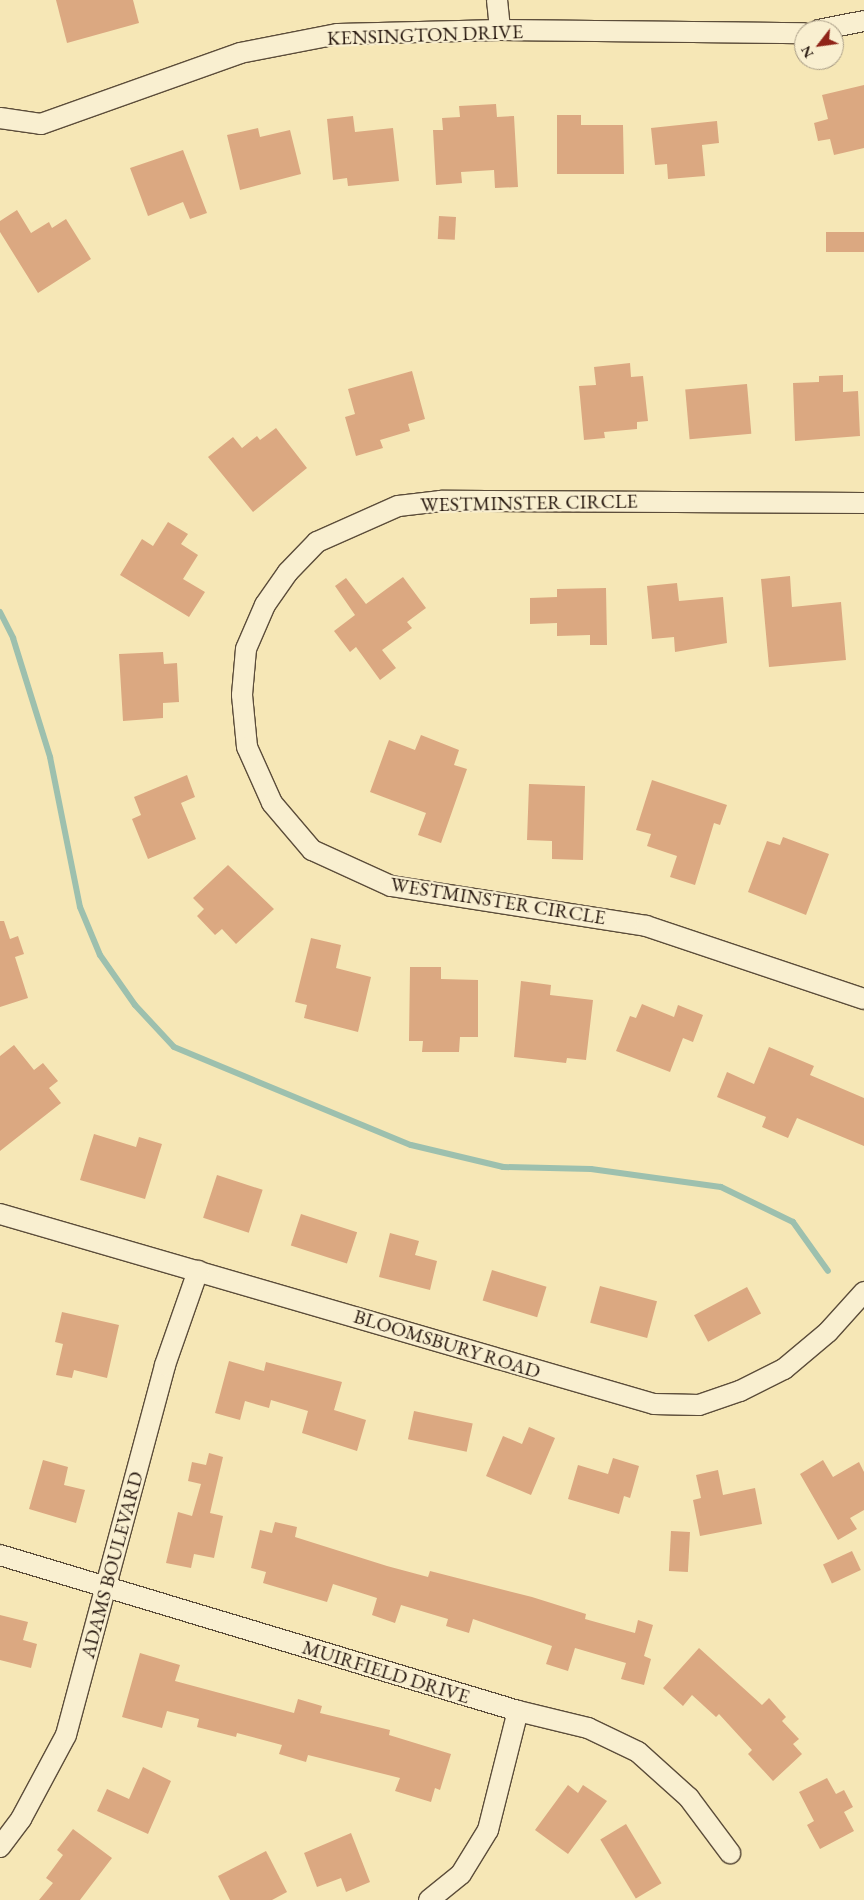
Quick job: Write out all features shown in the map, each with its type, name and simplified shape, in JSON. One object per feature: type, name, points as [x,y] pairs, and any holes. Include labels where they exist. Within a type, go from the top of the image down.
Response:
[{"type":"street","points":[[497,0],[500,30]]},
{"type":"street","points":[[844,25],[864,21]]},
{"type":"street","name":"KENSINGTON DRIVE","points":[[0,118],[42,124],[240,53],[338,34],[500,30],[794,33]]},
{"type":"street","name":"WESTMINSTER CIRCLE","points":[[864,503],[441,501],[398,506],[318,542],[288,572],[265,605],[246,649],[242,695],[247,747],[272,803],[312,850],[391,886],[646,926],[864,999]]},
{"type":"street","name":"BLOOMSBURY ROAD","points":[[0,1214],[654,1404],[699,1405],[740,1392],[784,1369],[828,1332],[864,1292]]},
{"type":"street","name":"ADAMS BOULEVARD","points":[[0,1847],[21,1818],[66,1734],[165,1364],[198,1272]]},
{"type":"street","name":"MUIRFIELD DRIVE","points":[[0,1555],[106,1589],[518,1711],[588,1728],[638,1752],[689,1798],[730,1853]]},
{"type":"street","points":[[429,1900],[461,1874],[488,1830],[518,1711]]},
{"type":"building","points":[[56,0],[133,0],[139,23],[67,43]]},
{"type":"building","points":[[864,85],[864,148],[834,155],[830,139],[818,141],[814,123],[828,119],[822,95]]},
{"type":"building","points":[[496,104],[497,117],[514,116],[518,187],[495,188],[494,170],[461,172],[462,183],[436,185],[433,130],[443,130],[442,118],[460,117],[459,106]]},
{"type":"building","points":[[557,115],[581,115],[581,125],[623,125],[624,174],[557,174]]},
{"type":"building","points":[[353,116],[355,132],[393,128],[399,181],[348,186],[347,178],[333,180],[327,119]]},
{"type":"building","points":[[717,121],[719,143],[702,145],[705,176],[668,179],[667,164],[655,165],[651,128]]},
{"type":"building","points":[[258,128],[260,137],[290,130],[301,174],[240,190],[227,135]]},
{"type":"building","points":[[183,150],[207,213],[190,219],[183,202],[148,216],[130,168]]},
{"type":"building","points":[[17,210],[31,233],[49,222],[52,228],[66,219],[91,259],[38,293],[0,232],[0,221]]},
{"type":"building","points":[[439,216],[456,217],[455,240],[438,239]]},
{"type":"building","points":[[826,232],[864,232],[864,252],[826,252]]},
{"type":"building","points":[[630,363],[631,377],[643,376],[648,421],[637,422],[637,429],[604,432],[605,438],[584,440],[579,386],[596,385],[594,367]]},
{"type":"building","points":[[412,371],[425,419],[408,424],[410,431],[380,440],[383,448],[356,456],[345,417],[355,414],[348,389]]},
{"type":"building","points":[[843,375],[843,392],[858,391],[860,436],[795,441],[793,383],[819,382],[819,376]]},
{"type":"building","points":[[747,384],[751,434],[690,439],[685,389]]},
{"type":"building","points":[[276,428],[307,468],[253,512],[208,457],[233,437],[242,448],[257,436],[260,440]]},
{"type":"building","points":[[168,522],[188,534],[181,544],[198,555],[183,579],[205,592],[189,617],[120,575],[142,539],[153,546]]},
{"type":"building","points":[[790,576],[792,607],[841,602],[846,660],[769,667],[761,579]]},
{"type":"building","points":[[403,577],[426,608],[407,622],[412,628],[382,650],[396,668],[380,680],[356,647],[350,652],[334,631],[355,615],[335,586],[346,578],[366,604]]},
{"type":"building","points":[[677,583],[679,601],[723,597],[727,643],[675,652],[674,637],[652,639],[647,586]]},
{"type":"building","points":[[606,588],[607,645],[590,645],[590,635],[557,636],[557,623],[530,624],[530,598],[557,597],[557,589]]},
{"type":"building","points":[[163,652],[164,664],[177,663],[179,702],[163,703],[163,718],[123,721],[119,654]]},
{"type":"building","points":[[421,735],[459,750],[454,765],[467,769],[441,843],[418,835],[426,813],[370,792],[389,740],[415,750]]},
{"type":"building","points":[[187,775],[195,797],[181,803],[196,839],[148,859],[132,819],[141,815],[134,797]]},
{"type":"building","points":[[652,780],[727,805],[720,825],[714,823],[695,885],[670,877],[677,856],[647,846],[651,834],[636,830]]},
{"type":"building","points":[[529,784],[585,786],[583,860],[552,859],[552,841],[527,840]]},
{"type":"building","points":[[783,837],[829,854],[806,915],[748,892],[767,841],[780,845]]},
{"type":"building","points":[[228,865],[274,909],[236,944],[222,929],[215,935],[197,916],[204,909],[193,898]]},
{"type":"building","points":[[0,921],[4,921],[10,939],[18,936],[24,954],[15,957],[28,998],[0,1007]]},
{"type":"building","points":[[311,938],[341,945],[336,968],[371,977],[358,1032],[304,1018],[307,1005],[295,1002]]},
{"type":"building","points":[[410,967],[441,967],[441,979],[478,980],[478,1037],[460,1037],[459,1052],[422,1052],[423,1041],[409,1041]]},
{"type":"building","points":[[521,981],[551,985],[550,995],[593,1000],[586,1060],[567,1058],[566,1063],[514,1057]]},
{"type":"building","points":[[642,1004],[674,1017],[678,1005],[703,1015],[693,1042],[683,1038],[670,1072],[616,1051],[630,1016],[636,1018]]},
{"type":"building","points":[[14,1045],[34,1070],[43,1063],[58,1081],[49,1088],[61,1103],[0,1151],[0,1056]]},
{"type":"building","points":[[769,1047],[814,1066],[810,1075],[864,1098],[864,1146],[797,1118],[788,1138],[762,1127],[766,1117],[717,1097],[727,1072],[754,1084]]},
{"type":"building","points":[[94,1134],[136,1147],[139,1137],[162,1144],[145,1199],[80,1180]]},
{"type":"building","points":[[217,1175],[263,1190],[249,1233],[203,1218]]},
{"type":"building","points":[[301,1214],[357,1232],[347,1264],[291,1245]]},
{"type":"building","points":[[390,1233],[419,1241],[415,1255],[437,1261],[430,1290],[379,1277]]},
{"type":"building","points":[[492,1270],[547,1287],[537,1317],[483,1301]]},
{"type":"building","points":[[600,1286],[657,1301],[647,1338],[590,1323]]},
{"type":"building","points":[[747,1287],[761,1313],[708,1342],[694,1315]]},
{"type":"building","points":[[62,1312],[119,1325],[107,1378],[74,1370],[72,1378],[56,1375],[63,1344],[55,1342]]},
{"type":"building","points":[[229,1361],[264,1371],[266,1362],[342,1382],[334,1410],[366,1420],[357,1451],[302,1433],[308,1411],[271,1400],[269,1408],[245,1401],[240,1420],[215,1413]]},
{"type":"building","points":[[414,1411],[473,1423],[467,1452],[408,1439]]},
{"type":"building","points":[[529,1427],[555,1438],[531,1495],[486,1476],[503,1436],[522,1444]]},
{"type":"building","points":[[209,1453],[223,1457],[210,1513],[223,1516],[214,1558],[194,1554],[191,1568],[166,1563],[178,1512],[192,1516],[201,1484],[188,1481],[192,1462],[206,1465]]},
{"type":"building","points":[[613,1458],[639,1466],[630,1498],[624,1496],[619,1514],[568,1499],[578,1465],[608,1474]]},
{"type":"building","points":[[43,1460],[68,1467],[64,1485],[85,1490],[76,1523],[29,1509]]},
{"type":"building","points":[[823,1460],[833,1477],[859,1462],[864,1472],[864,1510],[850,1518],[857,1529],[838,1540],[800,1474]]},
{"type":"building","points":[[718,1470],[723,1495],[755,1488],[762,1524],[700,1536],[693,1500],[701,1498],[696,1475]]},
{"type":"building","points":[[275,1522],[297,1527],[295,1537],[387,1566],[428,1577],[430,1571],[532,1597],[586,1614],[585,1619],[635,1633],[638,1620],[653,1625],[644,1656],[651,1659],[644,1685],[621,1679],[626,1663],[575,1648],[568,1671],[546,1664],[552,1646],[473,1619],[469,1633],[446,1626],[448,1619],[401,1605],[395,1623],[372,1615],[377,1598],[333,1584],[327,1602],[263,1583],[266,1572],[251,1568],[260,1530],[272,1533]]},
{"type":"building","points":[[671,1531],[690,1532],[688,1572],[669,1571]]},
{"type":"building","points":[[852,1551],[861,1570],[832,1584],[823,1565]]},
{"type":"building","points":[[0,1615],[28,1622],[23,1640],[37,1644],[31,1668],[0,1660]]},
{"type":"building","points":[[699,1648],[762,1705],[769,1698],[786,1717],[782,1721],[799,1739],[793,1744],[802,1754],[773,1781],[748,1754],[752,1750],[719,1714],[716,1717],[692,1695],[683,1706],[663,1688]]},
{"type":"building","points":[[140,1653],[180,1665],[175,1681],[294,1713],[298,1699],[322,1706],[320,1713],[390,1730],[389,1735],[451,1754],[440,1790],[435,1788],[431,1802],[395,1791],[400,1778],[308,1755],[306,1762],[279,1754],[282,1745],[237,1733],[236,1737],[197,1727],[199,1719],[167,1711],[162,1728],[122,1717]]},
{"type":"building","points":[[143,1767],[171,1781],[148,1834],[97,1811],[107,1789],[129,1799]]},
{"type":"building","points":[[827,1778],[836,1794],[844,1790],[853,1807],[844,1812],[854,1831],[820,1849],[807,1825],[814,1821],[799,1792]]},
{"type":"building","points":[[568,1785],[578,1793],[583,1785],[607,1801],[568,1854],[535,1830]]},
{"type":"building","points":[[626,1824],[662,1883],[636,1899],[600,1839]]},
{"type":"building","points":[[73,1829],[112,1858],[80,1900],[39,1900],[53,1883],[46,1878],[63,1855],[57,1850]]},
{"type":"building","points":[[351,1833],[370,1882],[346,1892],[341,1878],[317,1887],[304,1853]]},
{"type":"building","points":[[266,1851],[287,1892],[272,1900],[230,1900],[218,1876]]},
{"type":"waterway","points":[[0,612],[13,638],[50,757],[80,907],[100,955],[135,1005],[174,1047],[411,1145],[503,1167],[591,1169],[721,1187],[793,1222],[828,1271]]}]
